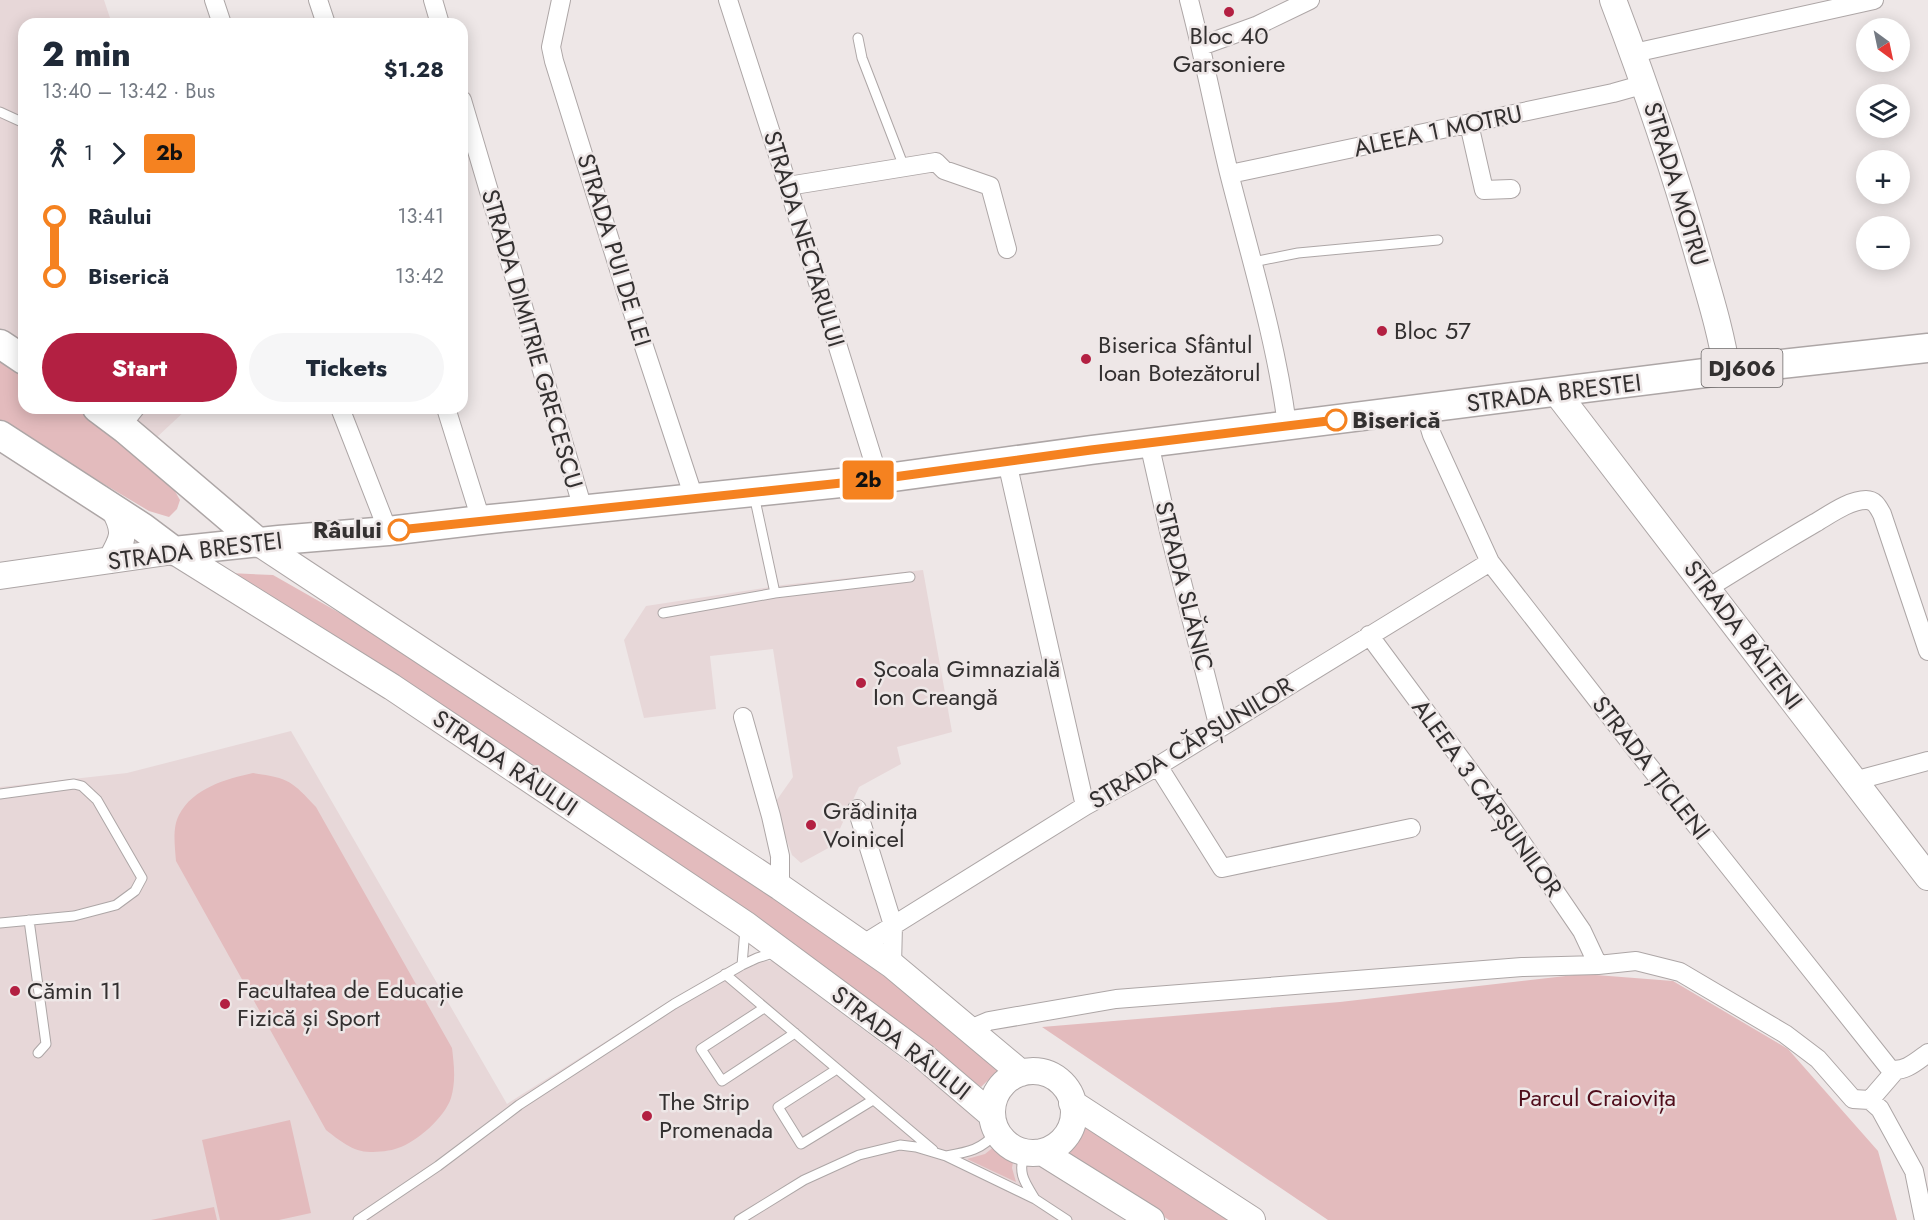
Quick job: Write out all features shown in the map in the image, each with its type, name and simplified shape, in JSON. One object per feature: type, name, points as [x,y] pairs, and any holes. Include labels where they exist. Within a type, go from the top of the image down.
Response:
[{"type":"main road","name":"STRADA MOTRU","points":[[1613,0],[1645,84],[1692,231],[1723,343],[1727,370]]},
{"type":"main road","points":[[0,344],[18,356]]},
{"type":"main road","name":"STRADA BRESTEI","points":[[0,576],[174,551],[388,531],[879,479],[1727,370],[1928,348]]},
{"type":"main road","name":"STRADA BÂLTENI","points":[[1557,393],[1928,877]]},
{"type":"main road","name":"STRADA RÂULUI","points":[[131,415],[259,543],[780,887],[892,965],[970,1029],[1021,1073],[1012,1077],[999,1089],[995,1097],[995,1124]]},
{"type":"main road","name":"STRADA RÂULUI","points":[[0,435],[174,551],[392,687],[745,924],[923,1056],[995,1124],[1009,1146],[1033,1152],[1151,1220]]},
{"type":"main road","points":[[111,560],[122,540],[123,530],[114,509]]},
{"type":"main road","points":[[1021,1073],[1040,1072],[1057,1079],[1064,1086],[1074,1112],[1069,1131],[1054,1147],[1033,1152]]},
{"type":"main road","points":[[1072,1103],[1252,1220]]},
{"type":"street","points":[[214,0],[220,18]]},
{"type":"street","points":[[318,0],[324,18]]},
{"type":"street","points":[[433,0],[438,18]]},
{"type":"street","name":"STRADA PUI DE LEI","points":[[561,0],[551,48],[554,61],[634,317],[694,498]]},
{"type":"street","name":"STRADA NECTARULUI","points":[[728,0],[879,479]]},
{"type":"street","points":[[1189,0],[1253,262],[1283,394],[1287,425]]},
{"type":"street","points":[[1201,46],[1256,26],[1310,0]]},
{"type":"street","points":[[1634,53],[1874,0]]},
{"type":"street","name":"ALEEA 1 MOTRU","points":[[1230,174],[1613,93],[1645,84]]},
{"type":"street","name":"STRADA DIMITRIE GRECESCU","points":[[468,120],[583,509]]},
{"type":"street","points":[[1469,124],[1484,190],[1511,189]]},
{"type":"street","points":[[788,186],[936,162],[944,170],[990,186],[1007,249]]},
{"type":"street","name":"STRADA ȚICLENI","points":[[1424,409],[1432,435],[1490,562],[1636,751],[1886,1065],[1895,1071]]},
{"type":"street","points":[[342,414],[388,531]]},
{"type":"street","points":[[448,414],[481,520]]},
{"type":"street","name":"STRADA SLĂNIC","points":[[1149,443],[1219,728]]},
{"type":"street","points":[[1007,462],[1085,806]]},
{"type":"street","points":[[1708,588],[1835,512],[1850,504],[1866,500],[1876,504],[1882,514],[1928,651]]},
{"type":"street","name":"STRADA CĂPȘUNILOR","points":[[862,945],[1085,806],[1158,766],[1490,562]]},
{"type":"street","name":"ALEEA 3 CĂPȘUNILOR","points":[[1369,635],[1509,824],[1582,931],[1598,965]]},
{"type":"street","points":[[743,717],[780,856],[780,887]]},
{"type":"street","points":[[1854,781],[1928,761]]},
{"type":"street","points":[[1158,766],[1222,868],[1411,828]]},
{"type":"street","points":[[858,809],[893,926],[892,965]]},
{"type":"street","points":[[970,1029],[989,1021],[1116,999],[1522,967],[1598,965],[1636,961],[1680,972],[1785,1034],[1818,1059],[1853,1099],[1870,1100],[1880,1109],[1914,1171],[1924,1220]]},
{"type":"street","points":[[1870,1100],[1895,1071],[1905,1069],[1928,1053]]},
{"type":"lane","points":[[858,38],[862,58],[904,167]]},
{"type":"lane","points":[[0,112],[18,120]]},
{"type":"lane","points":[[1253,262],[1298,253],[1438,240]]},
{"type":"lane","points":[[753,492],[775,593]]},
{"type":"lane","points":[[663,613],[775,593],[910,577]]},
{"type":"lane","points":[[0,794],[74,784],[82,786],[97,800],[142,878],[135,891],[116,905],[74,916],[0,923]]},
{"type":"lane","points":[[29,920],[46,1044],[39,1053]]},
{"type":"lane","points":[[742,965],[745,924]]},
{"type":"lane","points":[[358,1220],[438,1166],[519,1105],[725,974],[757,958],[781,951]]},
{"type":"lane","points":[[725,974],[873,1100],[942,1155],[969,1152],[985,1145],[995,1124]]},
{"type":"lane","points":[[764,1008],[701,1048],[722,1082],[795,1033]]},
{"type":"lane","points":[[837,1069],[778,1107],[801,1144],[873,1100]]},
{"type":"lane","points":[[739,1220],[804,1180],[859,1155],[900,1145],[942,1155],[1035,1199],[1067,1220]]},
{"type":"lane","points":[[1033,1152],[1021,1163],[1021,1173],[1035,1199]]},
{"type":"shaded area","points":[[0,0],[104,0],[110,18],[18,18],[18,349],[0,337]]},
{"type":"shaded area","points":[[117,414],[182,414],[155,439]]},
{"type":"shaded area","name":"Școala Gimnazială Ion Creangă","points":[[923,570],[952,732],[897,747],[901,764],[859,787],[832,846],[801,863],[792,855],[774,804],[793,777],[773,649],[710,656],[716,709],[644,718],[624,640],[646,606],[783,585]]},
{"type":"shaded area","name":"Facultatea de Educație Fizică și Sport","points":[[291,731],[507,1104],[673,999],[737,962],[775,961],[987,1122],[1124,1220],[0,1220],[0,787],[127,773]]},
{"type":"green space","points":[[0,359],[18,370],[18,414],[88,414],[102,423],[172,486],[180,500],[177,509],[169,517],[149,511],[0,422]]},
{"type":"green space","points":[[229,573],[273,575],[410,653],[773,894],[1004,1065],[981,1087],[753,917]]},
{"type":"green space","points":[[253,773],[289,782],[316,807],[452,1048],[454,1079],[453,1092],[448,1105],[429,1128],[398,1148],[381,1152],[358,1150],[346,1145],[326,1130],[176,861],[175,826],[185,806],[201,791],[211,786]]},
{"type":"green space","name":"Parcul Craiovița","points":[[1583,974],[1673,981],[1788,1049],[1878,1151],[1897,1220],[1328,1220],[1042,1027],[1340,1002]]},
{"type":"green space","points":[[290,1120],[311,1213],[279,1220],[220,1220],[202,1140]]},
{"type":"green space","points":[[1089,1121],[1236,1220],[1169,1220],[1068,1154]]},
{"type":"green space","points":[[995,1146],[1014,1156],[1012,1168],[1016,1182],[967,1159],[985,1154]]},
{"type":"green space","points":[[214,1207],[217,1220],[151,1220]]},
{"type":"bus line","name":"2b","points":[[399,530],[879,479],[1336,420]]},
{"type":"place","name":"Bloc 40 Garsoniere","points":[[1229,12]]},
{"type":"place","name":"Bloc 57","points":[[1382,331]]},
{"type":"place","name":"Biserica Sfântul Ioan Botezătorul","points":[[1086,359]]},
{"type":"place","name":"Biserică","points":[[1336,420]]},
{"type":"place","name":"Râului","points":[[399,530]]},
{"type":"place","name":"Școala Gimnazială Ion Creangă","points":[[861,683]]},
{"type":"place","name":"Grădinița Voinicel","points":[[811,825]]},
{"type":"place","name":"Cămin 11","points":[[15,991]]},
{"type":"place","name":"Facultatea de Educație Fizică și Sport","points":[[225,1004]]},
{"type":"place","name":"The Strip Promenada","points":[[647,1116]]}]
